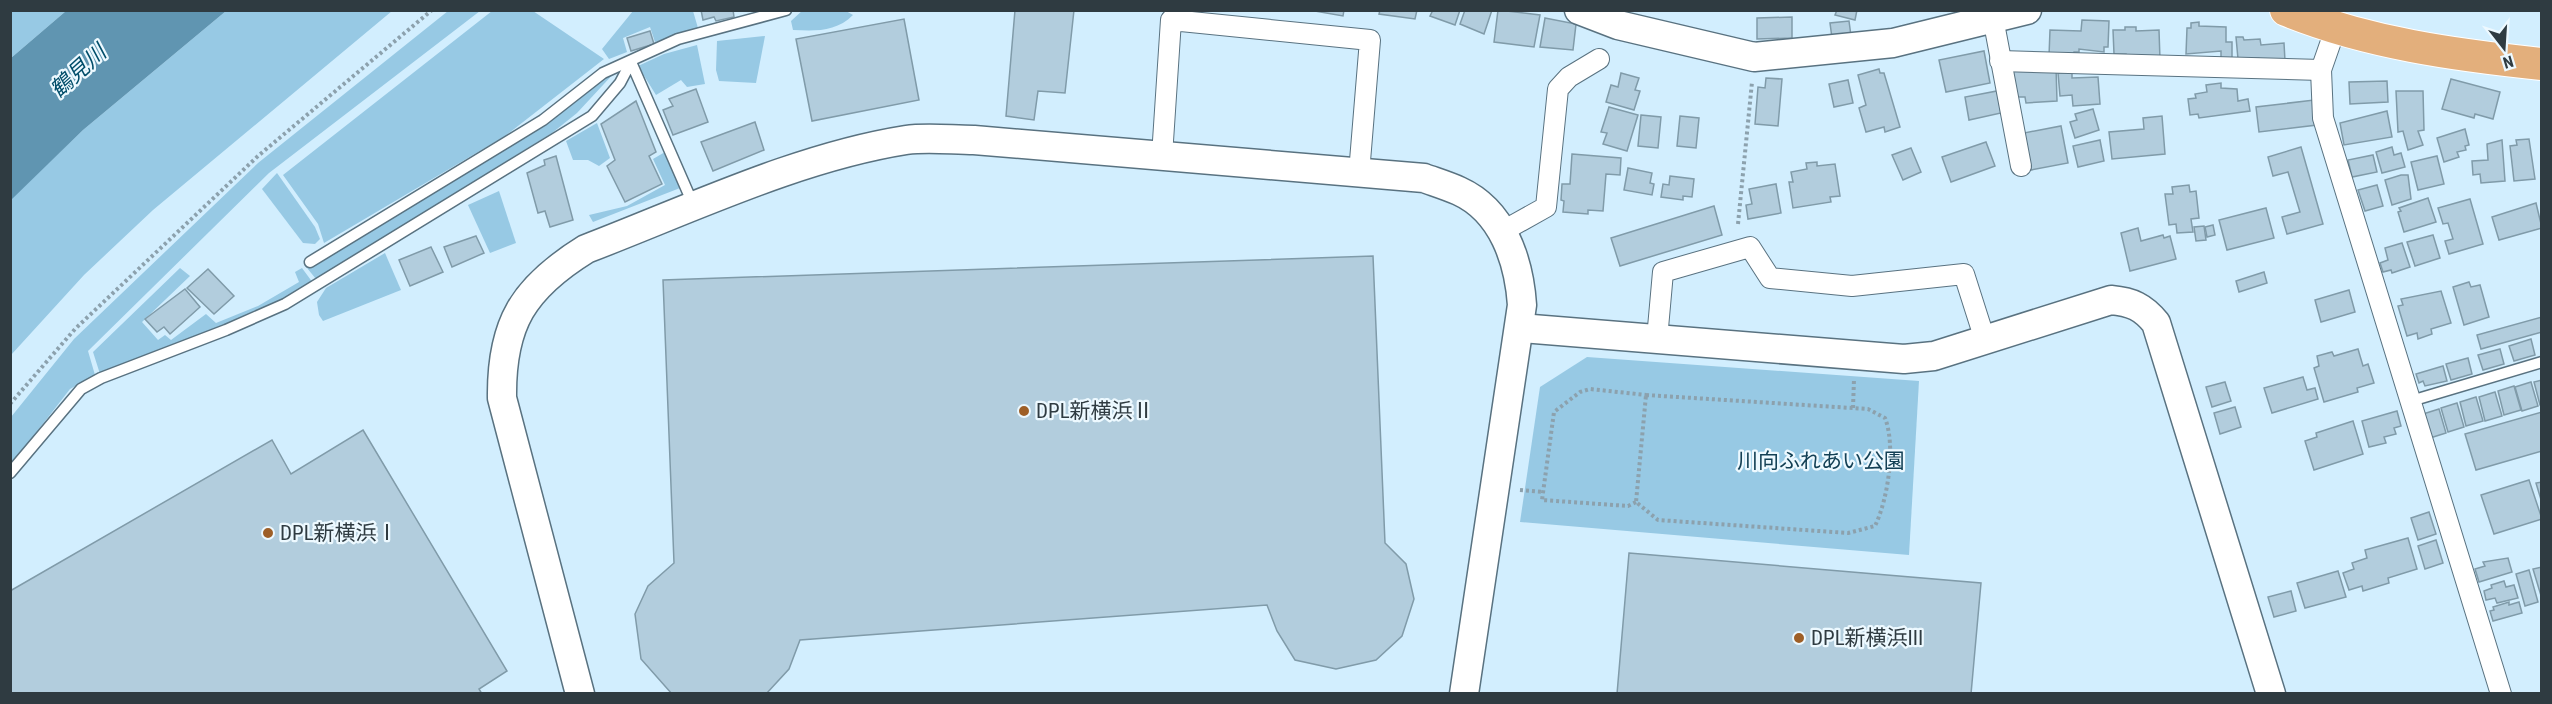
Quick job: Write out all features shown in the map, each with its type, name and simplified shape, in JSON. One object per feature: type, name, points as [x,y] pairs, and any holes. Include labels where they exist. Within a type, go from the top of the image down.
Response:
[{"type":"main road","points":[[2298,12],[2336,27],[2442,53],[2541,64]]},
{"type":"street","points":[[1579,10],[1618,25],[1754,57],[1893,43],[2027,10]]},
{"type":"street","points":[[1993,18],[2021,166]]},
{"type":"street","points":[[1162,156],[1171,20],[1370,40],[1359,173]]},
{"type":"street","points":[[2336,27],[2321,70],[2324,118],[2501,693]]},
{"type":"street","points":[[1503,231],[1546,207],[1558,89],[1569,77],[1599,59]]},
{"type":"street","points":[[2000,60],[2321,70]]},
{"type":"street","points":[[580,693],[507,427],[502,398],[501,363],[510,329],[528,296],[556,267],[586,249],[800,167],[851,151],[908,140],[974,140],[1424,178],[1461,192],[1489,214],[1503,231],[1521,280],[1520,328],[1464,693]]},
{"type":"street","points":[[1657,339],[1663,272],[1750,247],[1770,279],[1852,286],[1964,274],[1985,340]]},
{"type":"street","points":[[1520,328],[1904,359],[1934,356],[2111,300],[2130,302],[2146,311],[2156,324],[2271,693]]},
{"type":"lane","points":[[310,262],[543,120],[603,73],[678,39],[786,10]]},
{"type":"lane","points":[[631,62],[695,207]]},
{"type":"lane","points":[[10,473],[81,389],[101,378],[226,330],[285,304],[592,116],[620,83],[631,62]]},
{"type":"lane","points":[[2410,401],[2541,362]]},
{"type":"path","points":[[10,404],[75,329],[249,164],[432,10]]},
{"type":"path","points":[[1738,224],[1754,57]]},
{"type":"path","points":[[1590,389],[1646,395],[1868,409],[1885,418],[1891,433],[1884,507],[1875,526],[1848,533],[1658,520],[1636,502],[1628,506],[1542,500],[1554,412],[1580,392],[1590,389]]},
{"type":"path","points":[[1636,502],[1646,395]]},
{"type":"green space","points":[[803,10],[846,11],[853,15],[840,25],[833,27],[818,30],[793,30],[791,21]]},
{"type":"green space","points":[[11,11],[66,11],[11,58]]},
{"type":"green space","points":[[226,11],[392,11],[153,210],[84,275],[11,355],[10,200],[83,130]]},
{"type":"green space","points":[[448,11],[480,11],[269,173],[88,351],[95,375],[70,389],[11,465],[11,417],[74,339],[258,163]]},
{"type":"green space","points":[[492,11],[533,11],[604,59],[505,136],[324,243],[318,224],[283,175]]},
{"type":"green space","points":[[633,11],[693,11],[698,28],[655,42],[650,27],[623,38],[627,52],[609,59],[602,49]]},
{"type":"green space","points":[[765,36],[756,83],[719,81],[716,70],[717,41]]},
{"type":"green space","points":[[697,45],[705,84],[687,87],[681,80],[656,95],[638,66],[664,54]]},
{"type":"green space","points":[[616,71],[577,113],[552,133],[316,279],[307,268],[549,122],[595,82]]},
{"type":"green space","points":[[597,123],[610,158],[599,166],[588,160],[573,160],[566,141]]},
{"type":"green space","points":[[665,152],[680,188],[593,222],[589,215],[627,206],[665,185],[653,159]]},
{"type":"green space","points":[[277,173],[315,227],[320,239],[315,244],[303,243],[262,189]]},
{"type":"green space","points":[[499,191],[516,243],[490,253],[468,205]]},
{"type":"green space","points":[[385,253],[401,290],[323,321],[319,315],[317,302],[326,288]]},
{"type":"green space","points":[[180,268],[190,276],[142,322],[158,340],[165,335],[171,340],[206,314],[216,323],[258,306],[299,282],[295,272],[302,268],[313,283],[260,312],[100,374],[93,352]]},
{"type":"green space","name":"川向ふれあい公園","points":[[1587,357],[1919,381],[1909,555],[1520,522],[1540,387]]},
{"type":"water","name":"鶴見川","points":[[66,11],[226,11],[83,130],[11,200],[11,58]]},
{"type":"building","points":[[701,10],[733,10],[734,17],[716,21],[714,17],[703,20]]},
{"type":"building","points":[[1015,10],[1074,10],[1065,93],[1038,91],[1034,120],[1006,116]]},
{"type":"building","points":[[1309,10],[1344,10],[1343,16]]},
{"type":"building","points":[[1380,10],[1417,10],[1415,19],[1379,14]]},
{"type":"building","points":[[1433,10],[1460,10],[1455,25],[1430,16]]},
{"type":"building","points":[[1465,10],[1492,10],[1484,34],[1460,24]]},
{"type":"building","points":[[1498,10],[1540,15],[1534,47],[1494,42]]},
{"type":"building","points":[[1837,10],[1857,10],[1855,20],[1835,15]]},
{"type":"building","points":[[1792,17],[1792,38],[1757,39],[1757,18]]},
{"type":"building","points":[[1545,18],[1576,24],[1573,50],[1540,47]]},
{"type":"building","points":[[904,19],[919,100],[812,121],[796,39]]},
{"type":"building","points":[[2082,20],[2109,21],[2108,47],[2104,47],[2104,52],[2079,49],[2079,52],[2074,52],[2073,57],[2049,56],[2050,30],[2081,31]]},
{"type":"building","points":[[1849,21],[1851,36],[1832,38],[1830,23]]},
{"type":"building","points":[[2199,22],[2199,26],[2226,27],[2226,42],[2232,42],[2232,59],[2221,59],[2221,51],[2186,54],[2187,28],[2191,28],[2191,23]]},
{"type":"building","points":[[2125,27],[2136,27],[2136,31],[2159,30],[2160,60],[2126,61],[2126,54],[2114,54],[2113,30],[2125,30]]},
{"type":"building","points":[[650,31],[654,44],[631,51],[627,38]]},
{"type":"building","points":[[2236,37],[2243,37],[2244,40],[2260,39],[2261,45],[2284,43],[2285,61],[2260,62],[2259,58],[2238,59]]},
{"type":"building","points":[[1984,51],[1990,83],[1946,92],[1939,60]]},
{"type":"building","points":[[2056,67],[2057,101],[2026,103],[2025,97],[2013,97],[2012,68]]},
{"type":"building","points":[[1879,69],[1880,73],[1884,73],[1900,127],[1885,132],[1884,127],[1866,132],[1859,108],[1866,105],[1858,75]]},
{"type":"building","points":[[2072,72],[2072,78],[2098,77],[2100,104],[2073,106],[2072,95],[2060,96],[2058,73]]},
{"type":"building","points":[[1621,73],[1639,78],[1635,90],[1640,91],[1634,110],[1606,102],[1611,85],[1618,87]]},
{"type":"building","points":[[1766,78],[1782,79],[1778,126],[1755,124],[1758,87],[1765,88]]},
{"type":"building","points":[[2451,79],[2500,92],[2493,119],[2475,114],[2474,118],[2442,109]]},
{"type":"building","points":[[1848,80],[1853,103],[1834,107],[1829,84]]},
{"type":"building","points":[[2387,81],[2388,102],[2350,104],[2349,82]]},
{"type":"building","points":[[2221,83],[2221,88],[2237,89],[2238,101],[2248,99],[2250,111],[2199,118],[2198,114],[2190,115],[2188,99],[2196,98],[2195,94],[2207,92],[2206,85]]},
{"type":"building","points":[[696,89],[708,122],[673,135],[663,110],[673,106],[669,99]]},
{"type":"building","points":[[1997,91],[2001,113],[1969,120],[1965,97]]},
{"type":"building","points":[[2396,91],[2423,91],[2424,130],[2418,131],[2423,145],[2408,150],[2403,131],[2398,132]]},
{"type":"building","points":[[2314,100],[2317,125],[2259,132],[2256,107]]},
{"type":"building","points":[[636,101],[656,152],[649,156],[662,184],[625,202],[607,166],[615,160],[601,124]]},
{"type":"building","points":[[1609,107],[1638,115],[1627,151],[1603,144],[1607,133],[1601,132]]},
{"type":"building","points":[[2093,109],[2099,130],[2075,138],[2070,122],[2077,120],[2075,114]]},
{"type":"building","points":[[2387,111],[2392,137],[2344,145],[2340,123]]},
{"type":"building","points":[[1641,115],[1661,117],[1658,148],[1638,146]]},
{"type":"building","points":[[1680,116],[1699,118],[1696,148],[1677,146]]},
{"type":"building","points":[[2162,116],[2165,154],[2112,159],[2109,132],[2144,129],[2143,118]]},
{"type":"building","points":[[755,122],[764,150],[713,171],[701,142]]},
{"type":"building","points":[[2061,126],[2068,163],[2031,170],[2024,133]]},
{"type":"building","points":[[2465,129],[2469,145],[2465,146],[2466,150],[2457,152],[2459,157],[2444,162],[2437,138]]},
{"type":"building","points":[[2529,139],[2535,179],[2514,181],[2510,146],[2517,145],[2516,140]]},
{"type":"building","points":[[2100,140],[2104,161],[2078,167],[2073,146]]},
{"type":"building","points":[[2502,140],[2505,181],[2481,183],[2480,174],[2473,175],[2472,161],[2488,160],[2487,144]]},
{"type":"building","points":[[1986,142],[1995,166],[1951,182],[1942,157]]},
{"type":"building","points":[[2301,147],[2323,224],[2287,234],[2282,217],[2300,212],[2288,172],[2273,176],[2268,157]]},
{"type":"building","points":[[2392,147],[2394,155],[2401,153],[2405,167],[2382,173],[2376,152]]},
{"type":"building","points":[[1911,148],[1921,172],[1903,180],[1892,155]]},
{"type":"building","points":[[1572,154],[1621,158],[1620,175],[1606,174],[1603,211],[1588,210],[1588,214],[1563,212],[1562,184],[1570,184]]},
{"type":"building","points":[[2373,155],[2377,172],[2352,177],[2348,160]]},
{"type":"building","points":[[556,156],[573,220],[550,227],[545,211],[538,213],[527,173],[545,165],[544,160]]},
{"type":"building","points":[[2437,156],[2444,184],[2418,190],[2411,162]]},
{"type":"building","points":[[1817,162],[1817,166],[1835,164],[1840,196],[1830,197],[1831,202],[1793,208],[1789,182],[1793,182],[1791,172],[1807,169],[1806,163]]},
{"type":"building","points":[[1628,168],[1652,173],[1650,183],[1654,184],[1652,195],[1624,190]]},
{"type":"building","points":[[2408,175],[2411,199],[2392,205],[2385,180]]},
{"type":"building","points":[[1670,176],[1694,179],[1692,197],[1683,196],[1683,200],[1661,197],[1663,184],[1669,185]]},
{"type":"building","points":[[1776,184],[1781,213],[1748,219],[1746,205],[1752,204],[1749,189]]},
{"type":"building","points":[[2189,185],[2190,192],[2196,191],[2199,218],[2191,219],[2193,232],[2177,233],[2176,224],[2169,225],[2165,194],[2173,194],[2172,187]]},
{"type":"building","points":[[2377,185],[2383,206],[2365,211],[2358,190]]},
{"type":"building","points":[[2428,198],[2436,222],[2404,232],[2399,208]]},
{"type":"building","points":[[2470,199],[2483,244],[2449,254],[2445,241],[2453,239],[2448,223],[2443,224],[2438,208]]},
{"type":"building","points":[[2536,203],[2542,228],[2499,240],[2492,217]]},
{"type":"building","points":[[1714,206],[1722,235],[1620,266],[1611,238]]},
{"type":"building","points":[[2266,208],[2274,238],[2227,250],[2219,220]]},
{"type":"building","points":[[2213,225],[2215,235],[2207,237],[2205,227]]},
{"type":"building","points":[[2204,226],[2206,240],[2196,241],[2194,227]]},
{"type":"building","points":[[2138,228],[2141,241],[2163,235],[2164,238],[2170,236],[2176,259],[2130,271],[2121,233]]},
{"type":"building","points":[[2433,235],[2440,258],[2415,266],[2407,242]]},
{"type":"building","points":[[476,236],[484,253],[452,267],[444,247]]},
{"type":"building","points":[[2402,243],[2410,267],[2392,273],[2391,270],[2383,272],[2380,263],[2388,260],[2385,248]]},
{"type":"building","points":[[431,247],[443,272],[410,286],[399,260]]},
{"type":"building","name":"DPL新横浜Ⅱ","points":[[1373,256],[1385,543],[1406,564],[1414,599],[1402,636],[1376,660],[1336,669],[1295,660],[1277,631],[1267,605],[800,640],[789,669],[766,694],[672,694],[641,659],[635,614],[648,586],[674,563],[663,280]]},
{"type":"building","points":[[208,269],[234,296],[214,314],[187,288]]},
{"type":"building","points":[[2264,272],[2267,283],[2239,292],[2236,281]]},
{"type":"building","points":[[2469,282],[2471,287],[2480,285],[2489,317],[2464,325],[2453,287]]},
{"type":"building","points":[[185,289],[200,307],[170,334],[164,327],[157,332],[145,319]]},
{"type":"building","points":[[2349,290],[2355,312],[2321,322],[2315,300]]},
{"type":"building","points":[[2441,291],[2451,323],[2431,329],[2432,334],[2418,339],[2417,333],[2407,336],[2398,306],[2403,305],[2401,299]]},
{"type":"building","points":[[2542,317],[2542,332],[2481,349],[2477,335]]},
{"type":"building","points":[[2531,339],[2535,355],[2514,361],[2509,346]]},
{"type":"building","points":[[2358,349],[2363,366],[2368,364],[2374,383],[2357,388],[2358,392],[2324,402],[2314,368],[2319,366],[2317,356],[2332,352],[2334,356]]},
{"type":"building","points":[[2500,349],[2504,364],[2483,370],[2478,355]]},
{"type":"building","points":[[2468,358],[2472,374],[2451,380],[2446,364]]},
{"type":"building","points":[[2443,366],[2447,381],[2425,386],[2423,381],[2419,383],[2416,374]]},
{"type":"building","points":[[2303,377],[2307,390],[2315,388],[2318,399],[2272,413],[2264,388]]},
{"type":"building","points":[[2542,380],[2542,405],[2540,405],[2534,382]]},
{"type":"building","points":[[2225,382],[2231,401],[2212,407],[2206,387]]},
{"type":"building","points":[[2531,382],[2538,406],[2522,411],[2515,387]]},
{"type":"building","points":[[2514,386],[2521,410],[2504,415],[2498,391]]},
{"type":"building","points":[[2495,392],[2502,416],[2485,421],[2479,397]]},
{"type":"building","points":[[2476,397],[2483,421],[2466,426],[2460,402]]},
{"type":"building","points":[[2457,403],[2464,427],[2448,432],[2441,408]]},
{"type":"building","points":[[2235,407],[2241,427],[2220,434],[2214,413]]},
{"type":"building","points":[[2439,409],[2446,433],[2430,438],[2423,414]]},
{"type":"building","points":[[2397,411],[2401,426],[2394,428],[2396,434],[2384,437],[2386,443],[2369,447],[2362,421]]},
{"type":"building","points":[[2542,412],[2542,451],[2476,470],[2465,434]]},
{"type":"building","points":[[2353,421],[2363,454],[2314,470],[2305,441],[2317,437],[2316,433]]},
{"type":"building","name":"DPL新横浜Ⅰ","points":[[363,430],[507,671],[479,689],[482,694],[10,694],[10,591],[272,440],[291,474]]},
{"type":"building","points":[[2529,480],[2542,519],[2494,534],[2481,495]]},
{"type":"building","points":[[2542,482],[2542,503],[2536,483]]},
{"type":"building","points":[[2429,512],[2436,534],[2418,540],[2411,518]]},
{"type":"building","points":[[2408,538],[2417,569],[2388,578],[2389,583],[2363,591],[2362,586],[2349,590],[2343,573],[2354,569],[2352,563],[2367,558],[2365,550]]},
{"type":"building","points":[[2436,540],[2443,563],[2425,569],[2418,546]]},
{"type":"building","name":"DPL新横浜III","points":[[1629,553],[1981,583],[1971,694],[1617,694]]},
{"type":"building","points":[[2508,558],[2512,572],[2479,582],[2475,569],[2485,566],[2483,562]]},
{"type":"building","points":[[2542,567],[2542,599],[2533,569]]},
{"type":"building","points":[[2529,570],[2538,602],[2525,606],[2516,574]]},
{"type":"building","points":[[2338,571],[2346,597],[2305,608],[2297,583]]},
{"type":"building","points":[[2504,581],[2506,587],[2514,585],[2518,598],[2497,603],[2495,598],[2486,600],[2484,591],[2492,588],[2491,585]]},
{"type":"building","points":[[2291,591],[2296,611],[2274,617],[2268,597]]},
{"type":"building","points":[[2509,602],[2509,605],[2519,602],[2522,613],[2493,621],[2490,611],[2494,610],[2493,607]]},
{"type":"place","name":"DPL新横浜Ⅱ","points":[[1024,411]]},
{"type":"place","name":"DPL新横浜Ⅰ","points":[[268,533]]},
{"type":"place","name":"DPL新横浜III","points":[[1799,638]]}]
